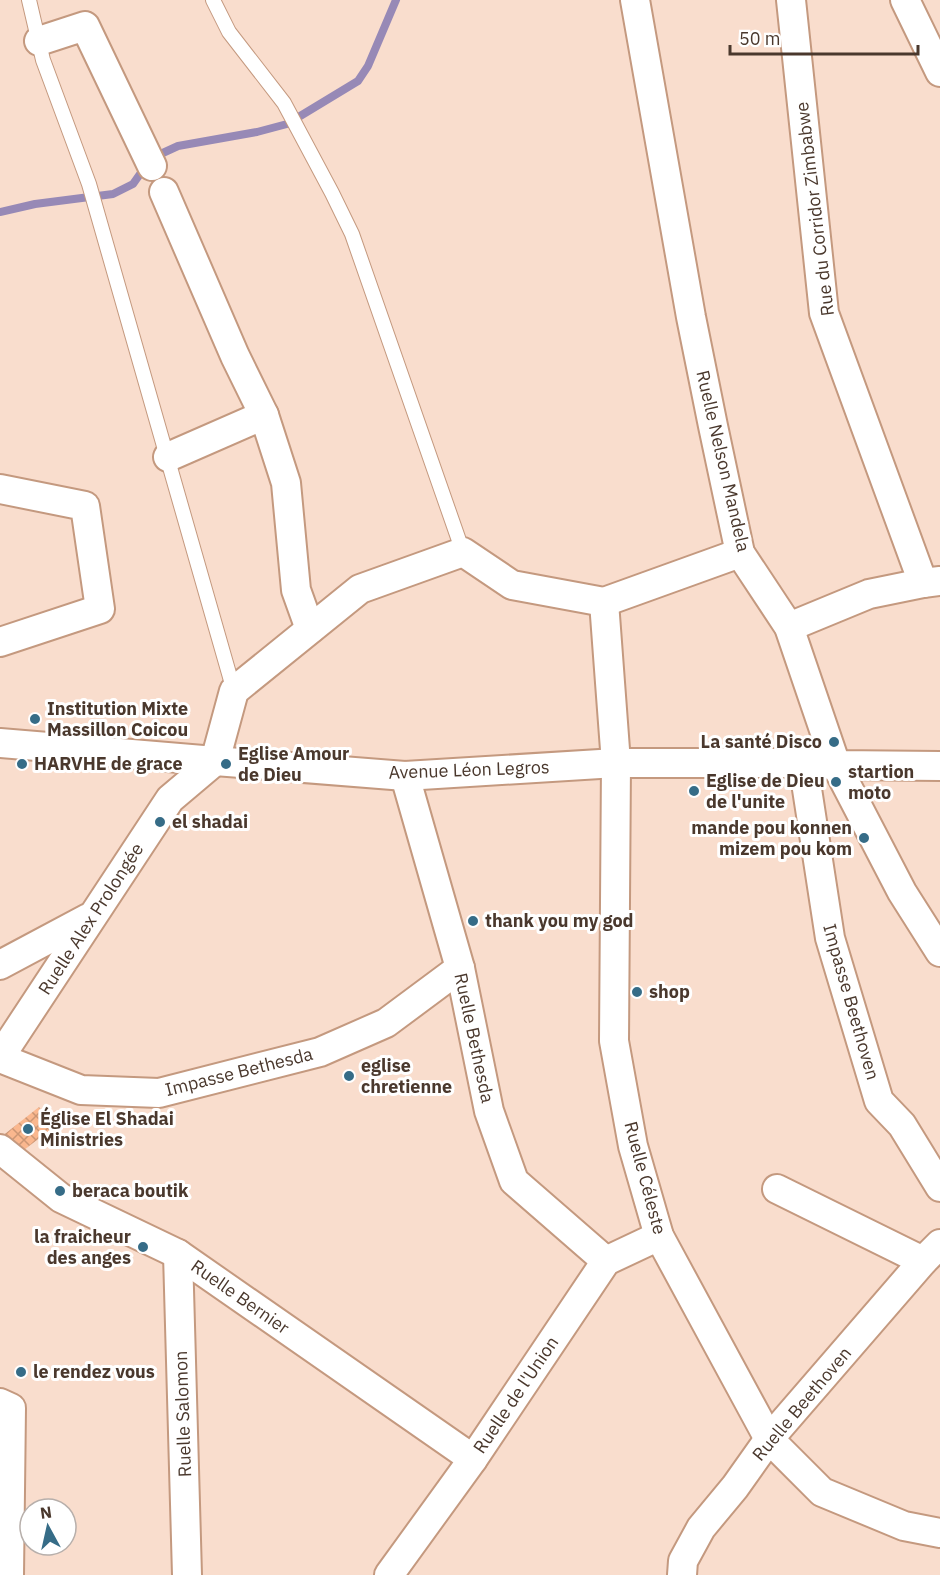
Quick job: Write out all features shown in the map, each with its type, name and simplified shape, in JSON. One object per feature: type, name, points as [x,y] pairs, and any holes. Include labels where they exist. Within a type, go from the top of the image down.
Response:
[{"type":"street","name":"Ruelle Nelson Mandela","points":[[635,0],[691,317],[740,553],[789,627],[836,765],[902,892],[940,952]]},
{"type":"street","name":"Rue du Corridor Zimbabwe","points":[[791,0],[824,313],[932,582]]},
{"type":"street","points":[[905,0],[940,72]]},
{"type":"street","points":[[39,41],[85,26],[152,166]]},
{"type":"street","points":[[164,192],[235,356],[264,415],[286,483],[296,590],[310,629]]},
{"type":"street","points":[[168,457],[264,415]]},
{"type":"street","points":[[0,489],[85,506],[100,609],[0,642]]},
{"type":"street","points":[[215,761],[234,691],[360,588],[463,552],[512,585],[604,602],[740,553]]},
{"type":"street","points":[[789,627],[869,594],[932,582]]},
{"type":"street","name":"Ruelle Céleste","points":[[604,602],[616,764],[614,1041],[633,1146],[659,1236],[769,1439],[822,1492],[904,1526],[940,1533]]},
{"type":"street","name":"Avenue Léon Legros","points":[[0,742],[405,776],[616,764],[803,763],[940,766]]},
{"type":"street","name":"Ruelle Alex Prolongée","points":[[0,1058],[170,799],[215,761]]},
{"type":"street","name":"Impasse Beethoven","points":[[803,763],[830,938],[879,1101],[902,1125],[940,1187]]},
{"type":"street","name":"Ruelle Bethesda","points":[[405,776],[460,968],[489,1111],[514,1181],[606,1261]]},
{"type":"street","points":[[0,964],[92,916]]},
{"type":"street","name":"Impasse Bethesda","points":[[0,1058],[81,1090],[159,1094],[320,1052],[386,1023],[460,968]]},
{"type":"street","name":"Ruelle Bernier","points":[[0,1149],[61,1198],[178,1254],[473,1459]]},
{"type":"street","points":[[777,1190],[932,1252]]},
{"type":"street","points":[[606,1261],[659,1236]]},
{"type":"street","name":"Ruelle Beethoven","points":[[681,1575],[683,1561],[702,1528],[769,1439],[932,1252]]},
{"type":"street","name":"Ruelle Salomon","points":[[178,1254],[188,1575]]},
{"type":"street","name":"Ruelle de l'Union","points":[[389,1575],[473,1459],[606,1261]]},
{"type":"street","points":[[0,1403],[11,1408],[9,1575]]},
{"type":"lane","points":[[29,0],[44,60],[98,214],[234,691]]},
{"type":"lane","points":[[213,0],[229,32],[296,122],[352,234],[463,552]]},
{"type":"building","points":[[39,1107],[54,1127],[16,1156],[1,1137]]},
{"type":"waterway","points":[[154,157],[178,146],[257,132],[287,124],[358,81],[368,66],[396,0]]},
{"type":"waterway","points":[[0,212],[35,204],[113,194],[133,184],[145,167]]},
{"type":"place","name":"Institution Mixte Massillon Coicou","points":[[35,719]]},
{"type":"place","name":"La santé Disco","points":[[834,742]]},
{"type":"place","name":"HARVHE de grace","points":[[22,764]]},
{"type":"place","name":"Eglise Amour de Dieu","points":[[226,764]]},
{"type":"place","name":"startion moto","points":[[836,782]]},
{"type":"place","name":"Eglise de Dieu de l'unite","points":[[694,791]]},
{"type":"place","name":"el shadai","points":[[160,822]]},
{"type":"place","name":"mande pou konnen mizem pou kom","points":[[864,838]]},
{"type":"place","name":"thank you my god","points":[[473,921]]},
{"type":"place","name":"shop","points":[[637,992]]},
{"type":"place","name":"eglise chretienne","points":[[349,1076]]},
{"type":"place","name":"Église El Shadai Ministries","points":[[28,1129]]},
{"type":"place","name":"beraca boutik","points":[[60,1191]]},
{"type":"place","name":"la fraicheur des anges","points":[[143,1247]]},
{"type":"place","name":"le rendez vous","points":[[21,1372]]}]
